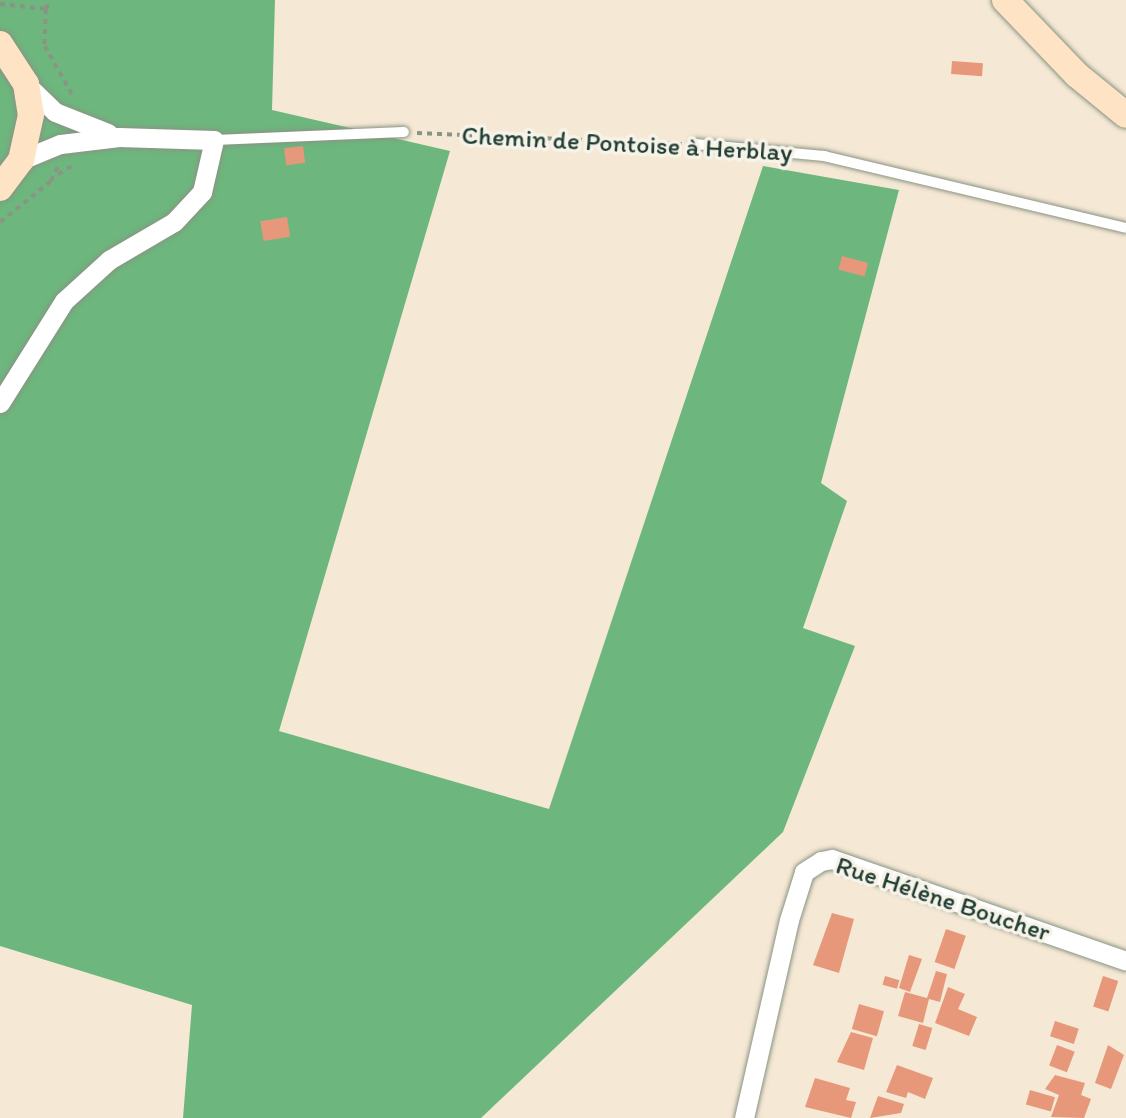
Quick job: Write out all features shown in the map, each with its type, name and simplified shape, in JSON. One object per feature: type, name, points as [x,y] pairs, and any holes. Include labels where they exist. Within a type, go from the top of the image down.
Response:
[{"type":"street","points":[[1005,0],[1077,75],[1126,115]]},
{"type":"street","points":[[0,44],[26,84],[55,112],[82,126],[119,136]]},
{"type":"street","points":[[0,188],[21,160],[30,131],[26,84]]},
{"type":"street","points":[[0,403],[64,301],[108,260],[174,222],[202,192],[214,140],[119,136],[60,144],[21,160]]},
{"type":"street","name":"Rue Hélène Boucher","points":[[744,1118],[789,920],[804,872],[821,861],[832,859],[1126,961]]},
{"type":"lane","points":[[214,140],[404,132]]},
{"type":"lane","name":"Chemin de Pontoise à Herblay","points":[[695,145],[824,156],[1126,228]]},
{"type":"path","points":[[48,0],[45,46],[73,96]]},
{"type":"path","points":[[0,4],[46,9]]},
{"type":"path","name":"Chemin de Pontoise à Herblay","points":[[404,132],[695,145]]},
{"type":"green space","points":[[0,0],[275,0],[272,110],[450,151],[279,731],[549,809],[763,166],[899,190],[821,483],[847,501],[803,628],[855,646],[783,832],[481,1118],[183,1118],[192,1005],[0,946]]},
{"type":"building","points":[[952,61],[983,63],[982,76],[951,74]]},
{"type":"building","points":[[303,146],[305,163],[286,165],[284,148]]},
{"type":"building","points":[[287,217],[290,237],[263,241],[260,221]]},
{"type":"building","points":[[842,256],[868,263],[864,277],[838,270]]},
{"type":"building","points":[[832,913],[854,919],[839,973],[813,965]]},
{"type":"building","points":[[946,929],[966,936],[954,969],[935,962]]},
{"type":"building","points":[[909,955],[922,959],[910,992],[899,988]]},
{"type":"building","points":[[936,971],[947,974],[940,1002],[929,999],[923,1023],[898,1016],[905,992],[927,998]]},
{"type":"building","points":[[885,976],[899,980],[897,989],[883,985]]},
{"type":"building","points":[[1103,976],[1118,981],[1108,1011],[1093,1006]]},
{"type":"building","points":[[948,987],[965,994],[958,1009],[977,1017],[969,1036],[935,1023]]},
{"type":"building","points":[[859,1004],[884,1011],[877,1036],[852,1029]]},
{"type":"building","points":[[1055,1021],[1079,1029],[1074,1044],[1050,1036]]},
{"type":"building","points":[[919,1024],[932,1028],[926,1050],[912,1046]]},
{"type":"building","points":[[851,1032],[873,1038],[864,1070],[837,1062]]},
{"type":"building","points":[[1057,1045],[1075,1052],[1067,1072],[1049,1066]]},
{"type":"building","points":[[1108,1045],[1124,1055],[1111,1089],[1095,1083]]},
{"type":"building","points":[[897,1065],[933,1078],[925,1099],[908,1092],[906,1098],[886,1092]]},
{"type":"building","points":[[1055,1075],[1085,1083],[1081,1095],[1091,1099],[1084,1118],[1051,1117],[1059,1095],[1045,1089]]},
{"type":"building","points":[[815,1078],[850,1088],[846,1100],[856,1102],[851,1118],[805,1107]]},
{"type":"building","points":[[1030,1090],[1055,1097],[1051,1112],[1026,1104]]},
{"type":"building","points":[[878,1096],[904,1104],[901,1113],[870,1118]]}]
